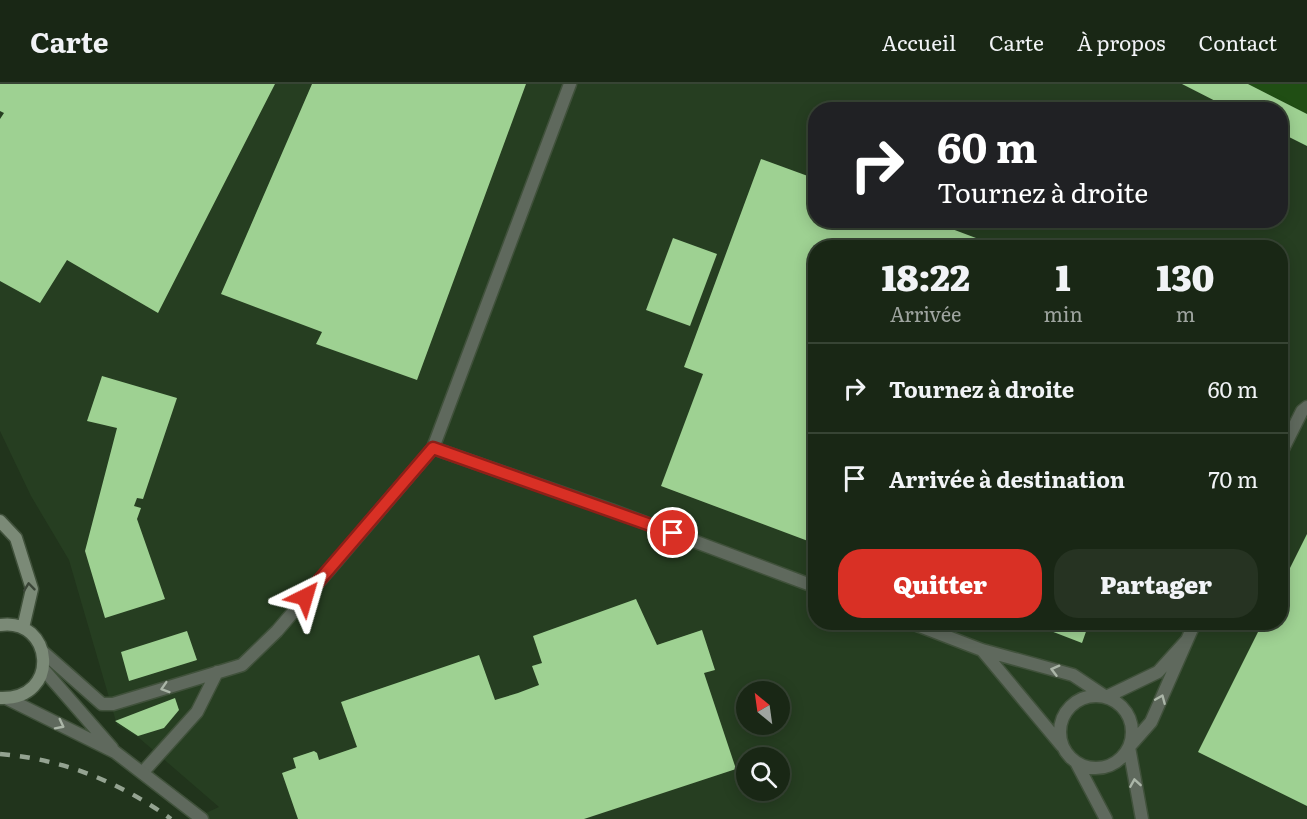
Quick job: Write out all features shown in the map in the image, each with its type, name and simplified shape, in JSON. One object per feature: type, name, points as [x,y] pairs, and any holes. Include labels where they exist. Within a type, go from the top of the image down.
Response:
[{"type":"main road","points":[[0,521],[16,538],[32,589],[23,628]]},
{"type":"main road","points":[[0,626],[7,624],[23,628],[33,636],[43,652],[44,670],[34,686],[25,694],[4,698]]},
{"type":"street","points":[[43,652],[102,704],[113,704],[242,665],[277,631],[433,448],[570,84]]},
{"type":"street","points":[[1288,439],[1302,411],[1307,407]]},
{"type":"street","points":[[433,448],[611,510],[808,584]]},
{"type":"street","points":[[930,630],[982,650],[1073,675],[1117,702],[1129,717],[1132,735],[1129,747],[1143,819]]},
{"type":"street","points":[[1076,762],[1085,766],[1106,767],[1123,756],[1151,722],[1191,630]]},
{"type":"street","points":[[1063,746],[1061,724],[1065,713],[1083,698],[1106,697],[1158,672],[1186,640]]},
{"type":"street","points":[[982,650],[1076,762],[1106,819]]},
{"type":"street","points":[[44,670],[115,752]]},
{"type":"street","points":[[142,772],[197,712],[217,672]]},
{"type":"street","points":[[4,698],[115,752],[202,819]]},
{"type":"shaded area","points":[[0,84],[1307,84],[1307,819],[193,819],[219,807],[138,737],[117,725],[69,560],[31,496],[0,431]]},
{"type":"shaded area","points":[[1248,84],[1307,84],[1307,114],[1288,104],[1288,102],[1283,102]]},
{"type":"building","points":[[0,84],[275,84],[158,313],[67,260],[40,303],[0,281],[0,119],[4,113],[0,111]]},
{"type":"building","points":[[312,84],[526,84],[417,380],[316,344],[322,332],[221,294]]},
{"type":"building","points":[[1182,84],[1248,84],[1283,102],[1217,102]]},
{"type":"building","points":[[1288,104],[1307,114],[1307,146],[1288,136]]},
{"type":"building","points":[[761,159],[808,176],[808,228],[949,228],[981,240],[808,240],[808,541],[661,486],[703,374],[684,367]]},
{"type":"building","points":[[673,238],[717,254],[690,326],[646,310]]},
{"type":"building","points":[[102,376],[177,398],[143,499],[137,498],[134,506],[141,508],[137,519],[165,599],[105,618],[85,551],[117,428],[87,421]]},
{"type":"building","points":[[1307,534],[1307,806],[1198,752],[1259,630],[1288,630],[1288,572]]},
{"type":"building","points":[[636,599],[657,645],[702,630],[715,670],[704,673],[736,769],[584,819],[298,819],[282,773],[296,768],[293,758],[314,751],[319,760],[357,747],[341,702],[479,655],[495,700],[518,693],[539,685],[532,666],[542,663],[533,636]]},
{"type":"building","points":[[1048,630],[1087,630],[1082,643]]},
{"type":"building","points":[[187,631],[197,660],[129,681],[121,652]]},
{"type":"building","points":[[175,698],[179,710],[164,728],[138,736],[115,721]]},
{"type":"railway","points":[[0,754],[46,761],[90,774],[132,794],[171,819]]},
{"type":"route","points":[[305,597],[433,448],[673,533]]}]
